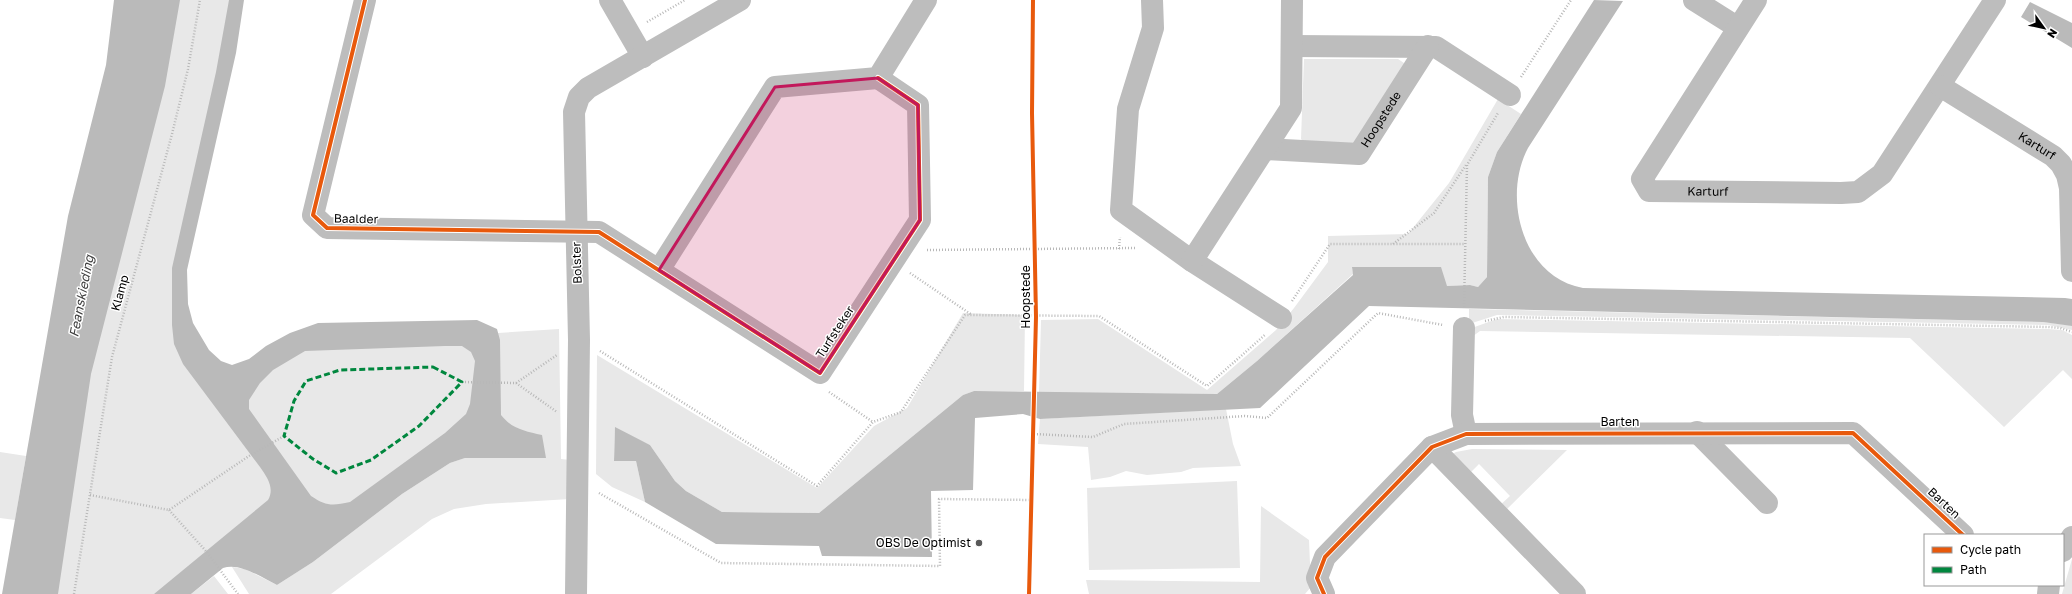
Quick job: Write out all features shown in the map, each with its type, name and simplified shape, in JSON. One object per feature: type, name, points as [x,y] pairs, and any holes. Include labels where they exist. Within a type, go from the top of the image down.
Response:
[{"type":"street","name":"Baalder","points":[[365,0],[313,215],[327,228],[576,232]]},
{"type":"street","points":[[610,0],[643,57]]},
{"type":"street","name":"Bolster","points":[[576,594],[579,340],[574,112],[579,97],[588,88],[740,0]]},
{"type":"street","points":[[659,270],[775,87],[878,78],[926,0]]},
{"type":"street","points":[[1152,0],[1153,28],[1128,109],[1121,210],[1174,248],[1281,318]]},
{"type":"street","points":[[1192,260],[1291,108],[1292,0]]},
{"type":"street","points":[[1694,0],[1737,27]]},
{"type":"street","name":"Karturf","points":[[1756,0],[1737,27],[1642,179],[1649,191],[1841,194],[1858,192],[1882,174],[1995,0]]},
{"type":"street","points":[[1292,46],[1436,47],[1510,95]]},
{"type":"street","name":"Hoopstede","points":[[1265,149],[1359,154],[1428,46]]},
{"type":"street","name":"Turfsteker","points":[[576,232],[599,232],[820,373],[920,220],[918,105],[878,78]]},
{"type":"street","name":"Karturf","points":[[1940,86],[2043,150],[2061,164],[2067,175],[2070,188],[2072,271]]},
{"type":"street","points":[[1464,319],[1462,415],[1466,434]]},
{"type":"street","points":[[1697,432],[1767,503]]},
{"type":"street","name":"Barten","points":[[1324,594],[1317,578],[1325,556],[1432,447],[1466,434],[1697,432],[1853,433],[1962,534]]},
{"type":"street","points":[[1432,447],[1574,594]]},
{"type":"street","points":[[2064,549],[2072,537]]},
{"type":"path","points":[[629,33],[685,0]]},
{"type":"path","points":[[1393,244],[1434,213],[1467,165]]},
{"type":"path","points":[[1281,318],[1330,244],[1465,244],[1464,319]]},
{"type":"path","points":[[955,250],[1174,248]]},
{"type":"path","points":[[893,262],[972,316]]},
{"type":"path","points":[[1034,442],[1034,432],[1093,437],[1124,424],[1245,416],[1267,418],[1378,313],[1422,322],[1504,317],[2048,327],[2060,328],[2072,332]]},
{"type":"path","points":[[516,383],[579,340],[606,354],[817,486],[873,422],[901,412],[965,315],[1036,316]]},
{"type":"path","points":[[820,373],[814,382],[873,422]]},
{"type":"path","points":[[462,382],[516,383],[578,428]]},
{"type":"path","points":[[169,510],[249,456],[276,439],[284,436]]},
{"type":"path","points":[[578,480],[721,563],[940,566],[939,499],[1032,500]]},
{"type":"path","points":[[1032,493],[1032,508]]},
{"type":"path","points":[[90,495],[169,510],[205,550],[238,594]]},
{"type":"highlighted area","points":[[878,78],[918,105],[920,220],[820,373],[659,270],[775,87]]},
{"type":"shaded area","points":[[165,0],[236,0],[178,272],[184,337],[225,387],[281,350],[498,336],[498,333],[559,329],[561,459],[570,460],[570,499],[486,504],[454,509],[432,519],[331,594],[249,594],[232,567],[245,569],[277,585],[313,562],[402,494],[450,463],[465,458],[546,458],[459,453],[341,527],[226,557],[178,594],[52,594],[88,368]]},
{"type":"shaded area","points":[[1304,59],[1398,59],[1407,65],[1356,144],[1306,144],[1301,139]]},
{"type":"shaded area","points":[[1498,99],[1521,114],[1497,152],[1488,177],[1487,277],[1478,287],[1470,285],[1447,286],[1352,268],[1353,274],[1257,361],[1217,394],[1039,393],[1041,320],[1098,319],[1207,390],[1276,330],[1294,308],[1328,262],[1328,236],[1408,234],[1449,183]]},
{"type":"shaded area","points":[[1469,309],[2043,322],[2069,325],[2072,326],[2072,330],[2048,325],[1497,315],[1469,324]]},
{"type":"shaded area","points":[[963,313],[1025,315],[1024,391],[974,391],[963,395],[819,513],[722,512],[686,491],[675,481],[650,445],[615,428],[614,461],[636,461],[645,502],[612,487],[596,474],[597,355],[817,488],[874,426],[907,408]]},
{"type":"shaded area","points":[[1497,319],[2062,330],[2072,335],[2072,379],[2063,370],[2004,427],[1910,338],[1480,331],[1469,339],[1469,329]]},
{"type":"shaded area","points":[[1226,409],[1233,444],[1241,466],[1193,468],[1181,472],[1147,475],[1126,471],[1110,477],[1091,480],[1088,447],[1038,444],[1040,419]]},
{"type":"shaded area","points":[[1472,449],[1567,450],[1504,512],[1498,507],[1510,496],[1479,464],[1468,475],[1449,456],[1456,452]]},
{"type":"shaded area","points":[[0,452],[26,456],[15,520],[0,518]]},
{"type":"shaded area","points":[[1237,481],[1240,568],[1089,570],[1087,488]]},
{"type":"shaded area","points":[[1261,506],[1309,540],[1311,587],[1305,594],[1089,594],[1086,580],[1260,582]]},
{"type":"shaded area","points":[[2072,559],[2072,594],[2062,594]]},
{"type":"shaded area","points":[[214,576],[228,594],[191,594]]},
{"type":"water","name":"Feanskieding","points":[[114,0],[180,0],[165,86],[91,374],[58,594],[2,594],[68,216],[106,65]]},
{"type":"water","points":[[229,0],[244,0],[236,53],[187,270],[188,304],[193,323],[209,350],[221,361],[232,365],[249,359],[266,346],[290,333],[318,323],[477,320],[497,329],[500,340],[501,415],[505,420],[524,431],[542,435],[546,458],[465,458],[450,463],[402,494],[313,562],[277,585],[244,569],[230,567],[223,568],[191,594],[154,594],[268,500],[271,491],[263,471],[183,364],[174,344],[172,325],[172,268],[216,72]],"holes":[[[462,346],[471,352],[475,361],[470,404],[466,414],[445,433],[350,502],[329,504],[321,502],[311,496],[249,409],[249,400],[260,383],[273,370],[305,351]]]},
{"type":"water","points":[[1594,0],[1623,1],[1528,148],[1520,168],[1517,189],[1518,211],[1523,232],[1532,252],[1545,268],[1562,281],[1583,288],[2065,298],[2072,299],[2072,326],[2043,322],[1369,306],[1260,408],[1040,419],[1023,414],[975,418],[973,490],[931,491],[932,557],[822,556],[819,546],[716,544],[645,502],[636,461],[614,461],[615,427],[650,445],[675,481],[686,491],[722,512],[819,513],[963,395],[974,391],[1217,394],[1257,361],[1353,275],[1352,267],[1441,267],[1447,286],[1470,285],[1478,287],[1487,277],[1488,177],[1497,152]]},
{"type":"water","points":[[2030,2],[2072,23],[2072,48],[2021,17]]},
{"type":"marked path","points":[[433,367],[462,382],[419,426],[371,460],[336,473],[313,459],[284,436],[294,401],[306,381],[340,370],[433,367]]},
{"type":"cycle path","points":[[365,0],[313,215],[327,228],[599,232],[820,373],[920,220],[918,105],[878,78]]},
{"type":"cycle path","points":[[1029,594],[1036,317],[1032,113],[1033,0]]},
{"type":"cycle path","points":[[1324,594],[1317,578],[1325,557],[1432,447],[1466,434],[1853,433],[1962,534]]},
{"type":"place","name":"OBS De Optimist","points":[[979,543]]}]
